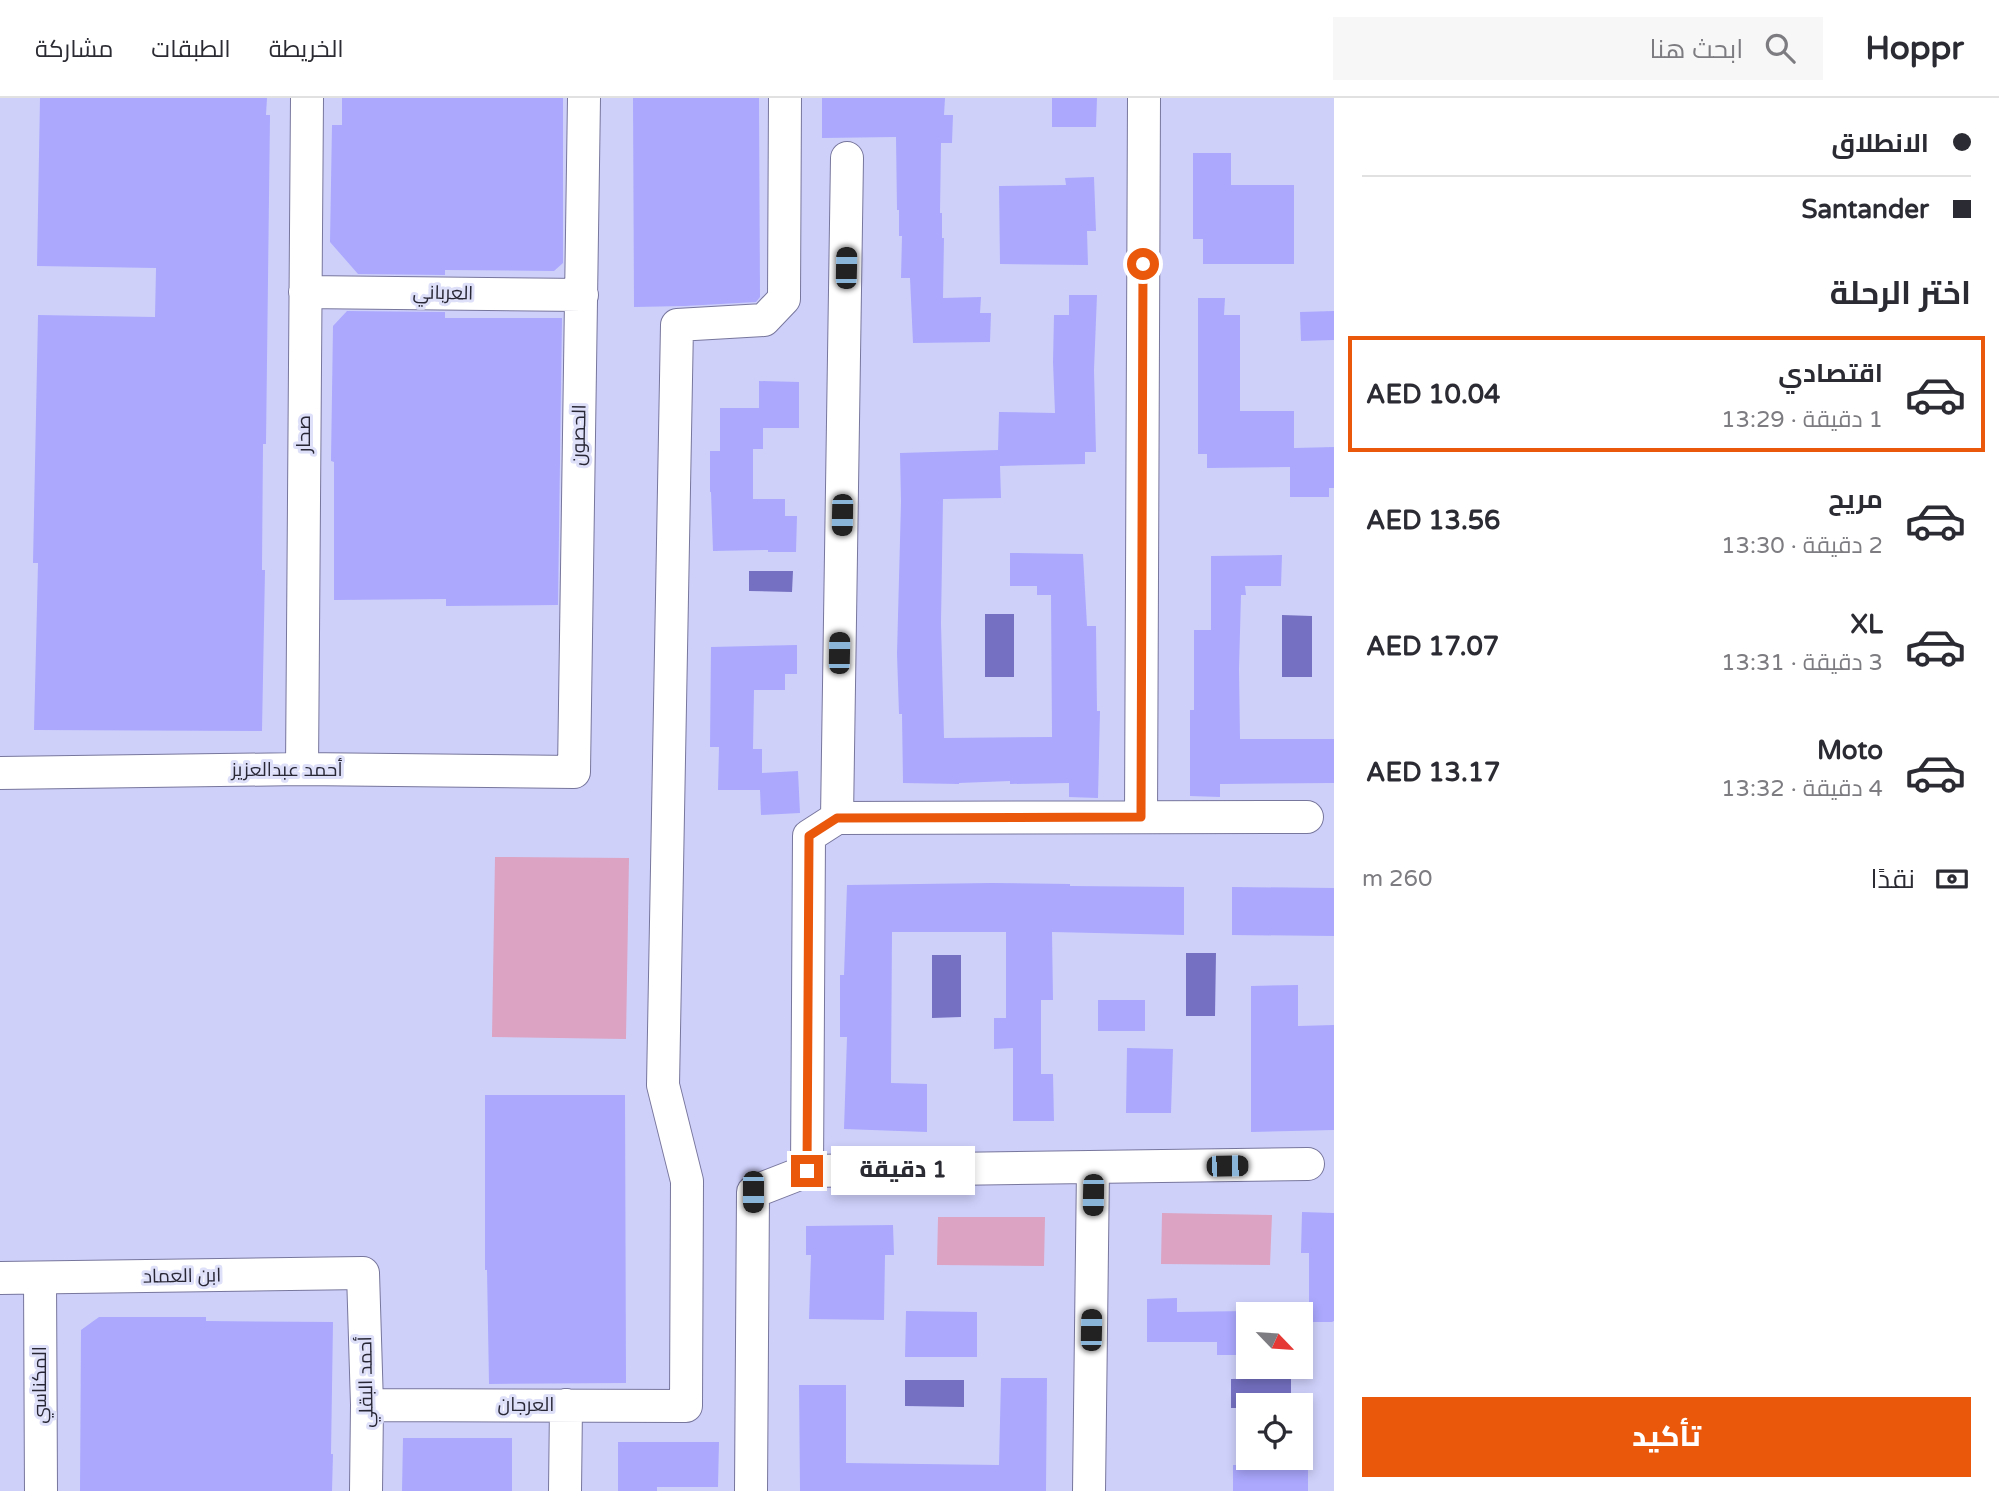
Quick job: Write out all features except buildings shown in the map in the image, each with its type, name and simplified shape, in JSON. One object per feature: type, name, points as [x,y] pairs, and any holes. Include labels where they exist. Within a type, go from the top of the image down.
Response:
[{"type":"street","name":"صحار","points":[[302,769],[307,98]]},
{"type":"street","name":"الحصون","points":[[574,772],[584,98]]},
{"type":"street","name":"العرجان","points":[[367,1405],[686,1406],[687,1181],[663,1085],[677,325],[764,320],[784,299],[785,98]]},
{"type":"street","points":[[1141,817],[1143,98]]},
{"type":"street","points":[[837,818],[847,158]]},
{"type":"street","name":"العرباني","points":[[305,292],[582,295]]},
{"type":"street","name":"أحمد عبدالعزيز","points":[[0,773],[302,769],[574,772]]},
{"type":"street","points":[[807,1171],[809,836],[837,818],[1307,817]]},
{"type":"street","points":[[751,1491],[753,1192],[807,1171],[1307,1164]]},
{"type":"street","points":[[1089,1491],[1093,1168]]},
{"type":"street","name":"ابن العماد","points":[[0,1278],[363,1273]]},
{"type":"street","name":"أحمد البقلي","points":[[363,1273],[367,1405],[366,1491]]},
{"type":"street","name":"المكناسي","points":[[40,1278],[41,1491]]},
{"type":"street","points":[[565,1491],[566,1405]]},
{"type":"shaded area","points":[[749,571],[793,571],[792,592],[749,591]]},
{"type":"shaded area","points":[[985,614],[1014,614],[1014,677],[985,677]]},
{"type":"shaded area","points":[[1282,615],[1312,616],[1312,677],[1282,677]]},
{"type":"shaded area","points":[[495,857],[629,858],[626,1039],[492,1037]]},
{"type":"shaded area","points":[[1186,953],[1216,953],[1215,1016],[1186,1016]]},
{"type":"shaded area","points":[[932,955],[961,955],[961,1017],[932,1018]]},
{"type":"shaded area","points":[[1162,1213],[1272,1215],[1270,1265],[1161,1264]]},
{"type":"shaded area","points":[[938,1217],[1045,1217],[1044,1266],[937,1265]]},
{"type":"shaded area","points":[[1231,1379],[1291,1379],[1291,1393],[1236,1393],[1236,1408],[1231,1408]]},
{"type":"shaded area","points":[[905,1380],[964,1380],[964,1407],[905,1406]]},
{"type":"route","points":[[807,1171],[809,836],[837,818],[1141,817],[1143,264]]}]
